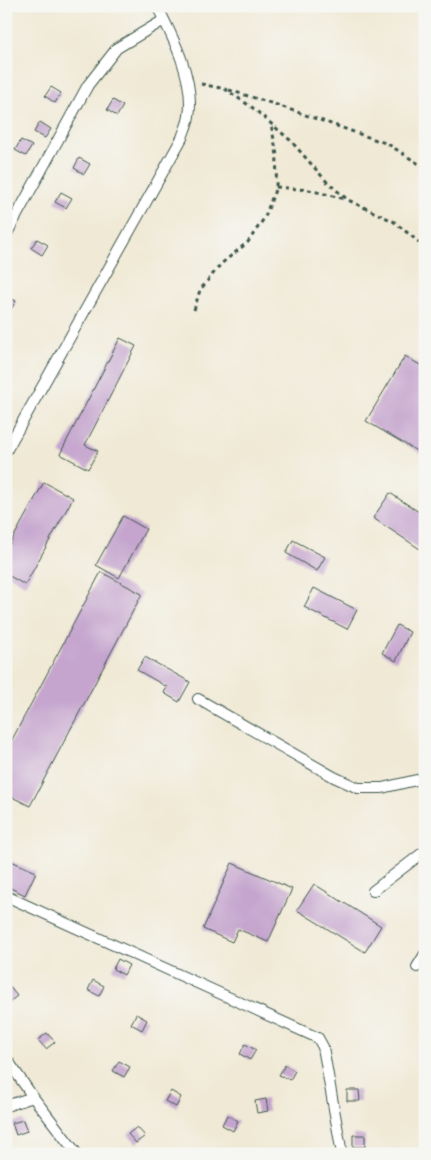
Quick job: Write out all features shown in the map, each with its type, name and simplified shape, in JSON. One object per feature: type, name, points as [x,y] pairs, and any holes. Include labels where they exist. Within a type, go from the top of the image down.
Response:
[{"type":"lane","points":[[6,452],[182,138],[189,116],[187,81],[182,62],[157,6]]},
{"type":"lane","points":[[6,235],[88,85],[117,48],[164,20]]},
{"type":"lane","points":[[198,699],[334,778],[358,788],[382,788],[425,778]]},
{"type":"lane","points":[[373,891],[425,851]]},
{"type":"lane","points":[[6,896],[318,1038],[323,1047],[342,1154]]},
{"type":"lane","points":[[417,966],[425,954]]},
{"type":"lane","points":[[6,1058],[76,1154]]},
{"type":"lane","points":[[6,1106],[33,1097]]},
{"type":"path","points":[[187,81],[224,89],[278,105],[388,144],[425,168]]},
{"type":"path","points":[[224,89],[253,108],[290,140],[327,182],[348,200]]},
{"type":"path","points":[[194,310],[200,290],[221,264],[248,242],[265,217],[276,186],[277,155],[271,123]]},
{"type":"path","points":[[276,186],[309,190],[348,200],[393,221],[425,247]]},
{"type":"building","points":[[51,87],[61,93],[55,103],[45,96]]},
{"type":"building","points":[[113,100],[123,106],[117,116],[107,110]]},
{"type":"building","points":[[40,122],[51,129],[45,138],[34,132]]},
{"type":"building","points":[[21,140],[32,146],[26,156],[15,150]]},
{"type":"building","points":[[79,158],[90,164],[84,174],[74,168]]},
{"type":"building","points":[[61,192],[72,198],[66,208],[55,202]]},
{"type":"building","points":[[37,239],[48,245],[42,255],[31,248]]},
{"type":"building","points":[[6,296],[16,301],[10,311],[6,309]]},
{"type":"building","points":[[120,338],[136,346],[85,445],[98,451],[88,469],[60,454]]},
{"type":"building","points":[[405,356],[425,368],[425,456],[366,421]]},
{"type":"building","points":[[44,482],[73,498],[25,585],[6,574],[6,551]]},
{"type":"building","points":[[390,493],[425,516],[425,548],[423,551],[373,518]]},
{"type":"building","points":[[123,516],[146,529],[119,578],[96,565]]},
{"type":"building","points":[[293,540],[325,557],[317,571],[286,553]]},
{"type":"building","points":[[101,572],[142,594],[30,806],[6,794],[6,751]]},
{"type":"building","points":[[314,588],[357,610],[347,629],[304,607]]},
{"type":"building","points":[[397,625],[410,632],[396,661],[382,653]]},
{"type":"building","points":[[145,657],[190,682],[179,702],[164,693],[167,687],[137,670]]},
{"type":"building","points":[[9,860],[36,872],[25,895],[6,886],[6,865]]},
{"type":"building","points":[[232,863],[292,889],[268,942],[238,929],[232,942],[203,929]]},
{"type":"building","points":[[314,884],[381,926],[365,952],[297,910]]},
{"type":"building","points":[[118,959],[129,965],[124,975],[113,969]]},
{"type":"building","points":[[93,980],[104,986],[99,996],[88,990]]},
{"type":"building","points":[[9,986],[17,996],[8,1003],[6,1001],[6,988]]},
{"type":"building","points":[[136,1014],[147,1020],[142,1030],[131,1024]]},
{"type":"building","points":[[47,1033],[55,1042],[46,1049],[38,1040]]},
{"type":"building","points":[[245,1044],[256,1050],[250,1060],[240,1054]]},
{"type":"building","points":[[119,1061],[130,1067],[124,1077],[113,1071]]},
{"type":"building","points":[[285,1065],[295,1071],[290,1080],[279,1075]]},
{"type":"building","points":[[347,1090],[359,1090],[360,1101],[347,1101]]},
{"type":"building","points":[[171,1091],[181,1097],[176,1107],[165,1101]]},
{"type":"building","points":[[266,1099],[268,1111],[257,1113],[255,1101]]},
{"type":"building","points":[[227,1115],[238,1121],[233,1131],[222,1125]]},
{"type":"building","points":[[23,1120],[27,1131],[16,1135],[12,1123]]},
{"type":"building","points":[[137,1127],[145,1136],[136,1143],[128,1134]]},
{"type":"building","points":[[353,1135],[365,1135],[365,1147],[353,1147]]}]
